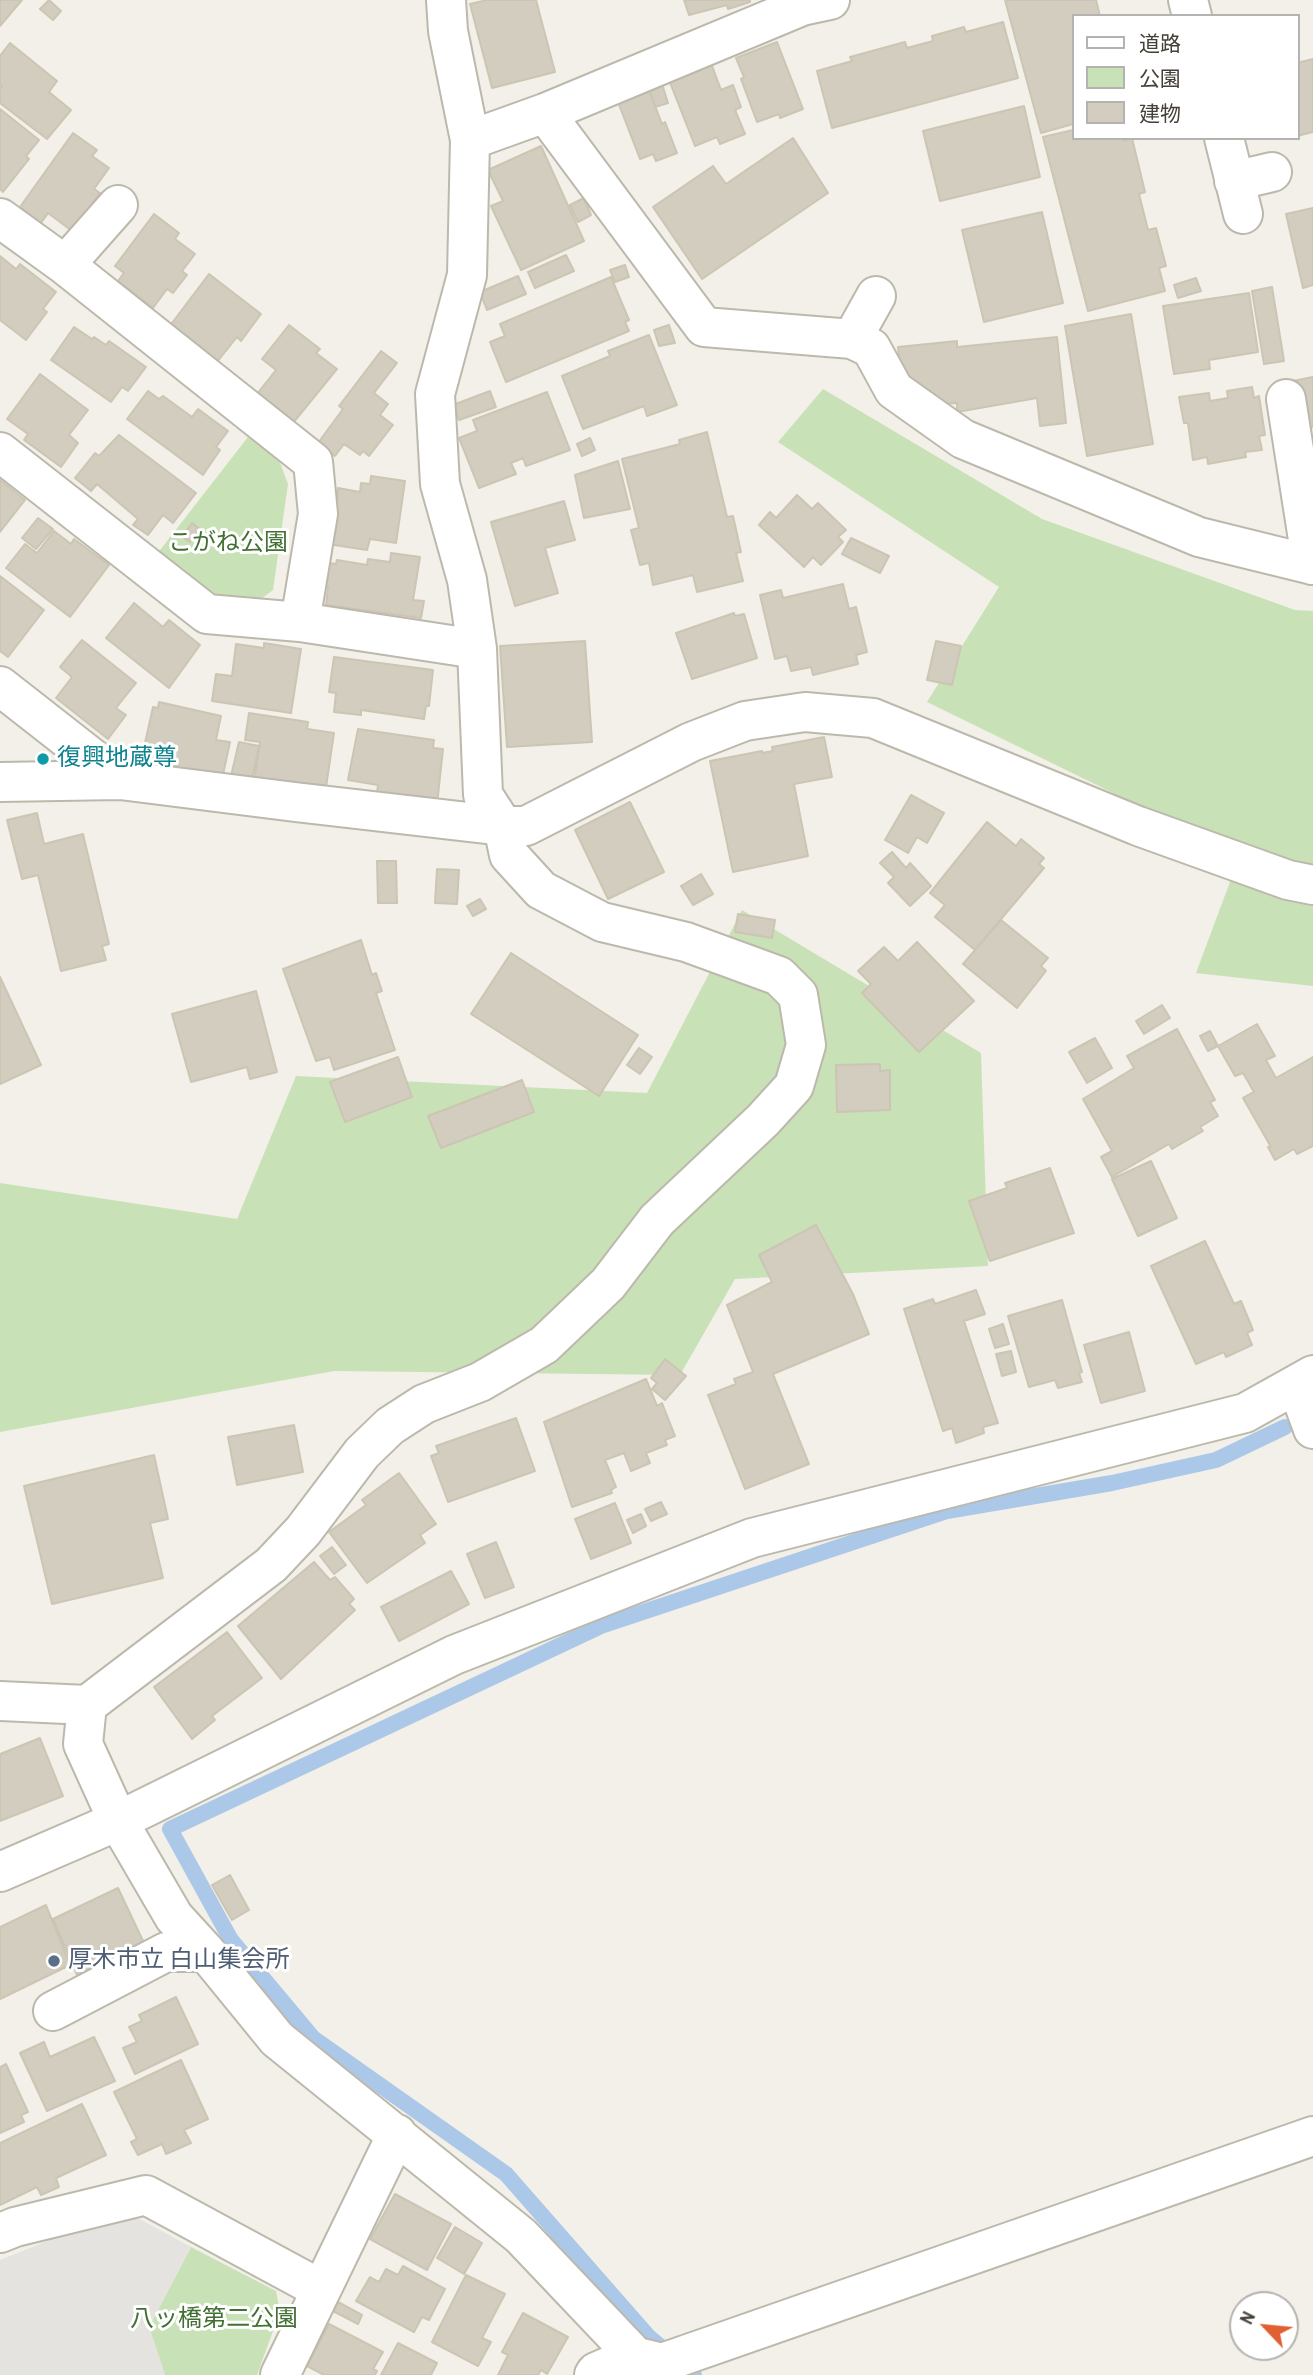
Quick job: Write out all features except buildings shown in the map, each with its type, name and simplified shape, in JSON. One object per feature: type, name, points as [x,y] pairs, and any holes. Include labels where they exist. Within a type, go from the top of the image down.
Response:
[{"type":"street","points":[[0,1701],[87,1704],[271,1565],[303,1531],[362,1453],[390,1426],[424,1405],[480,1382],[544,1345],[608,1284],[657,1220],[763,1121],[794,1086],[806,1045],[798,995],[779,976],[686,942],[602,922],[541,890],[509,855],[503,826],[483,795],[477,649],[467,580],[440,484],[435,394],[467,275],[470,140],[448,31],[446,0]]},
{"type":"street","points":[[470,140],[545,113],[803,6],[830,0]]},
{"type":"street","points":[[545,113],[704,327],[852,339],[871,348],[894,390],[963,439],[1199,537],[1312,565],[1286,399]]},
{"type":"street","points":[[1225,140],[1239,197],[1272,172]]},
{"type":"street","points":[[65,265],[118,205]]},
{"type":"street","points":[[0,218],[65,265],[313,462],[318,514],[300,622]]},
{"type":"street","points":[[852,339],[876,296]]},
{"type":"street","points":[[0,452],[207,614],[300,622],[477,649]]},
{"type":"street","points":[[0,686],[120,780]]},
{"type":"street","points":[[0,782],[120,780],[503,826],[526,826],[691,742],[744,721],[805,712],[873,718],[1138,826],[1288,880],[1313,885]]},
{"type":"street","points":[[0,1872],[118,1821],[454,1655],[752,1538],[1245,1413],[1305,1380],[1313,1429]]},
{"type":"street","points":[[87,1704],[83,1744],[118,1821],[174,1917],[277,2039],[521,2236],[658,2362]]},
{"type":"street","points":[[53,2011],[166,1952],[206,1952]]},
{"type":"street","points":[[280,2375],[397,2134]]},
{"type":"street","points":[[594,2375],[596,2372],[658,2362],[1313,2136]]},
{"type":"street","points":[[0,2234],[15,2227],[146,2195],[320,2288]]},
{"type":"green space","points":[[823,389],[1042,519],[1295,610],[1313,611],[1313,986],[1196,973],[1240,855],[927,702],[999,587],[778,442]]},
{"type":"green space","name":"こがね公園","points":[[248,437],[279,460],[288,484],[273,590],[257,602],[213,596],[157,554]]},
{"type":"green space","points":[[742,910],[981,1053],[988,1266],[735,1279],[680,1375],[334,1371],[0,1432],[0,1183],[237,1219],[296,1076],[647,1093]]},
{"type":"green space","name":"八ッ橋第二公園","points":[[191,2247],[276,2291],[280,2312],[257,2375],[165,2375],[149,2327]]},
{"type":"shaded area","points":[[134,2216],[191,2247],[149,2327],[165,2375],[0,2375],[0,2260],[62,2235]]},
{"type":"waterway","points":[[694,2375],[648,2336],[506,2174],[313,2038],[231,1940],[170,1829],[601,1626],[947,1511],[1112,1483],[1216,1460],[1285,1427]]},
{"type":"place","name":"復興地蔵尊","points":[[43,759]]},
{"type":"place","name":"厚木市立 白山集会所","points":[[54,1961]]}]
